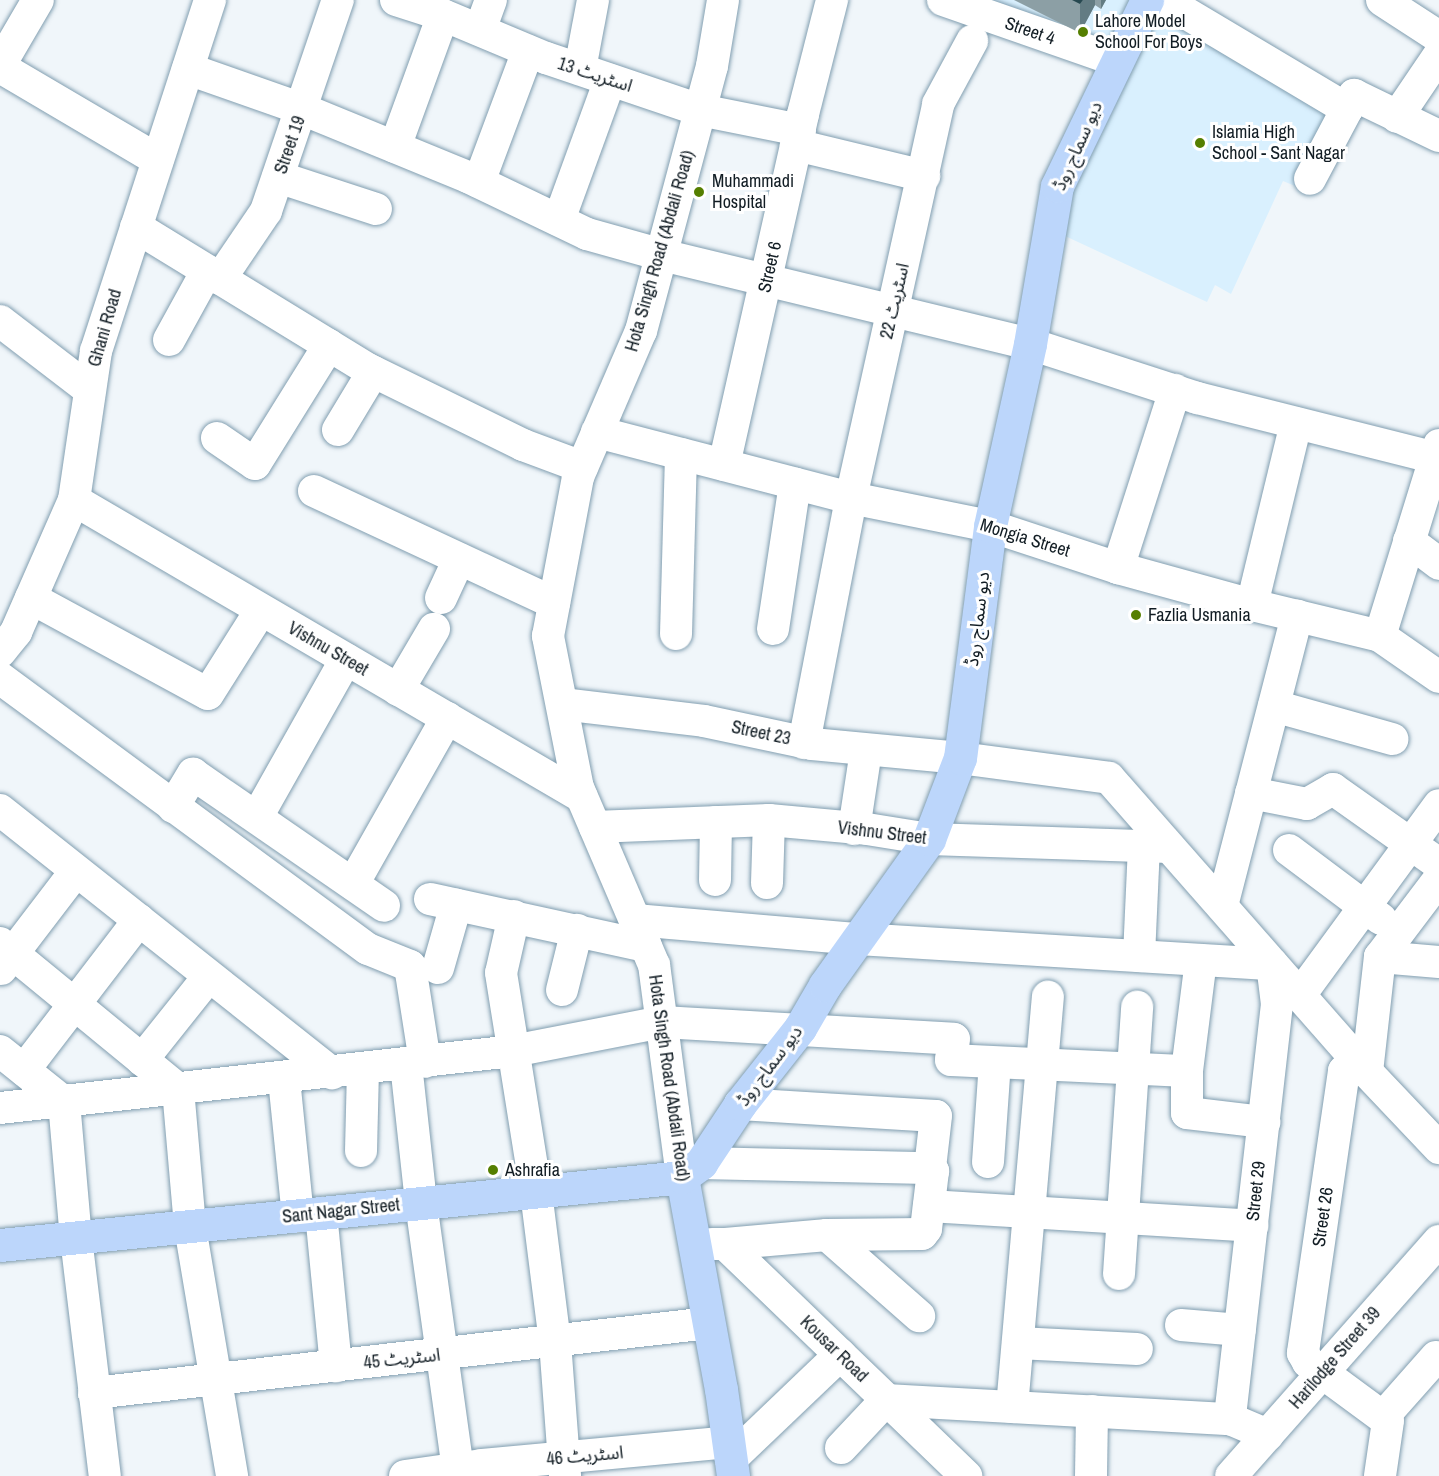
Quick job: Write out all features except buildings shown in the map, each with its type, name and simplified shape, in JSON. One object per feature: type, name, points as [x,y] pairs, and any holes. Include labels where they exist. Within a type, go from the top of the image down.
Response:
[{"type":"main road","name":"دیو سماج روڈ","points":[[692,1170],[800,1028],[825,985],[929,839],[960,758],[990,526],[1030,344],[1057,186],[1147,0]]},
{"type":"main road","name":"Sant Nagar Street","points":[[0,1245],[536,1192],[692,1170]]},
{"type":"main road","name":"Hota Singh Road (Abdali Road)","points":[[692,1170],[709,1245],[709,1323],[731,1459]]},
{"type":"street","points":[[38,0],[0,66],[158,160]]},
{"type":"street","name":"Ghani Road","points":[[2,648],[16,632],[74,500],[96,351],[210,0]]},
{"type":"street","name":"Street 19","points":[[169,340],[214,275],[266,211],[338,0]]},
{"type":"street","name":"اسٹریٹ 13","points":[[396,0],[443,15],[528,51],[610,80],[700,110],[924,176]]},
{"type":"street","points":[[480,30],[491,0]]},
{"type":"street","points":[[580,69],[593,0]]},
{"type":"street","name":"Hota Singh Road (Abdali Road)","points":[[692,1170],[662,1022],[654,964],[578,788],[548,636],[578,477],[641,331],[712,66],[723,0]]},
{"type":"street","name":"Street 6","points":[[724,465],[798,138],[832,0]]},
{"type":"street","name":"Street 4","points":[[943,0],[1118,61]]},
{"type":"street","points":[[1164,0],[1347,109]]},
{"type":"street","points":[[1382,0],[1439,37]]},
{"type":"street","points":[[395,147],[443,15]]},
{"type":"street","name":"اسٹریٹ 22","points":[[804,742],[851,498],[924,176],[938,104],[972,41]]},
{"type":"street","points":[[479,182],[528,51]]},
{"type":"street","points":[[1397,117],[1439,55]]},
{"type":"street","points":[[188,69],[302,109],[395,147],[479,182],[587,234],[662,255],[1030,344],[1175,390],[1296,423],[1438,454],[1380,636]]},
{"type":"street","points":[[559,220],[610,80]]},
{"type":"street","points":[[1310,179],[1353,95],[1439,136]]},
{"type":"street","points":[[278,177],[375,209]]},
{"type":"street","points":[[136,228],[373,372],[523,445],[582,467]]},
{"type":"street","points":[[0,321],[90,390]]},
{"type":"street","points":[[216,438],[255,464],[329,345]]},
{"type":"street","points":[[338,430],[373,372]]},
{"type":"street","points":[[1118,568],[1175,390]]},
{"type":"street","points":[[1252,605],[1296,423]]},
{"type":"street","name":"Mongia Street","points":[[597,432],[851,498],[990,526],[1118,568],[1252,605],[1380,636],[1439,677]]},
{"type":"street","points":[[676,634],[681,454]]},
{"type":"street","points":[[773,629],[795,484]]},
{"type":"street","points":[[314,491],[554,603]]},
{"type":"street","name":"Vishnu Street","points":[[74,500],[582,797]]},
{"type":"street","points":[[1409,541],[1439,564]]},
{"type":"street","points":[[441,598],[459,559]]},
{"type":"street","points":[[31,597],[208,694],[261,610]]},
{"type":"street","points":[[1222,906],[1298,616]]},
{"type":"street","points":[[398,690],[434,629]]},
{"type":"street","points":[[257,817],[346,659]]},
{"type":"street","points":[[0,678],[368,949],[410,966],[421,1203],[441,1355],[474,1470]]},
{"type":"street","name":"Street 23","points":[[562,705],[704,721],[804,742],[866,751],[960,758],[1109,777],[1156,846],[1222,906],[1362,1066],[1439,1148]]},
{"type":"street","points":[[1274,706],[1392,739]]},
{"type":"street","points":[[353,884],[447,718]]},
{"type":"street","points":[[854,829],[866,751]]},
{"type":"street","points":[[173,807],[193,774],[384,906]]},
{"type":"street","points":[[1251,793],[1308,804],[1333,789],[1439,864]]},
{"type":"street","points":[[1300,995],[1439,805]]},
{"type":"street","points":[[766,883],[769,820]]},
{"type":"street","name":"Vishnu Street","points":[[595,827],[769,820],[929,839],[1156,846]]},
{"type":"street","points":[[715,880],[716,822]]},
{"type":"street","points":[[4,823],[76,870],[332,1073]]},
{"type":"street","points":[[1139,956],[1156,846]]},
{"type":"street","points":[[1289,850],[1399,932]]},
{"type":"street","points":[[76,870],[4,955],[74,1004],[178,1089],[190,1227],[232,1476]]},
{"type":"street","points":[[1362,1066],[1380,957],[1439,879]]},
{"type":"street","points":[[438,968],[443,902],[577,930],[858,939],[1272,964]]},
{"type":"street","points":[[514,916],[501,973],[536,1192],[555,1342],[564,1467]]},
{"type":"street","points":[[24,1070],[139,920]]},
{"type":"street","points":[[562,990],[577,930]]},
{"type":"street","points":[[1380,957],[1439,962]]},
{"type":"street","points":[[1201,960],[1187,1071],[1186,1113],[1264,1122]]},
{"type":"street","name":"Street 29","points":[[1230,1419],[1277,1004],[1272,964]]},
{"type":"street","points":[[142,1060],[209,976]]},
{"type":"street","points":[[1012,1407],[1048,998]]},
{"type":"street","points":[[1119,1274],[1137,1007]]},
{"type":"street","points":[[0,1108],[363,1070],[513,1051],[662,1022],[800,1028],[954,1039],[951,1060],[1187,1071]]},
{"type":"street","points":[[0,1050],[64,1102],[76,1238],[105,1476]]},
{"type":"street","points":[[988,1162],[995,1063]]},
{"type":"street","name":"Street 26","points":[[1322,1371],[1308,1362],[1303,1353],[1344,1071],[1362,1066]]},
{"type":"street","points":[[361,1151],[363,1070]]},
{"type":"street","points":[[284,1078],[336,1366]]},
{"type":"street","points":[[709,1245],[827,1235],[922,1234],[926,1229],[933,1171],[930,1168],[936,1116],[740,1104]]},
{"type":"street","points":[[692,1170],[930,1168]]},
{"type":"street","points":[[929,1206],[1252,1226]]},
{"type":"street","points":[[827,1235],[919,1316]]},
{"type":"street","name":"Harilodge Street 39","points":[[1231,1476],[1439,1241]]},
{"type":"street","name":"Kousar Road","points":[[709,1245],[840,1355],[966,1476]]},
{"type":"street","name":"اسٹریٹ 45","points":[[94,1393],[709,1323]]},
{"type":"street","points":[[1180,1325],[1240,1330]]},
{"type":"street","points":[[1018,1342],[1137,1349]]},
{"type":"street","points":[[731,1459],[840,1355]]},
{"type":"street","points":[[1383,1417],[1436,1357]]},
{"type":"street","points":[[1322,1371],[1388,1421],[1380,1476]]},
{"type":"street","points":[[841,1448],[886,1400],[1230,1419],[1268,1435]]},
{"type":"street","points":[[1091,1476],[1092,1411]]},
{"type":"street","name":"اسٹریٹ 46","points":[[405,1476],[474,1470],[731,1459]]},
{"type":"shaded area","name":"Islamia High School - Sant Nagar","points":[[950,0],[1164,0],[1342,105],[1300,188],[1283,181],[1231,294],[1215,285],[1207,302],[1050,229],[1117,61]]},
{"type":"place","name":"Lahore Model School For Boys","points":[[1083,32]]},
{"type":"place","name":"Islamia High School - Sant Nagar","points":[[1200,143]]},
{"type":"place","name":"Muhammadi Hospital","points":[[699,192]]},
{"type":"place","name":"Fazlia Usmania","points":[[1136,615]]},
{"type":"place","name":"Ashrafia","points":[[493,1170]]}]
